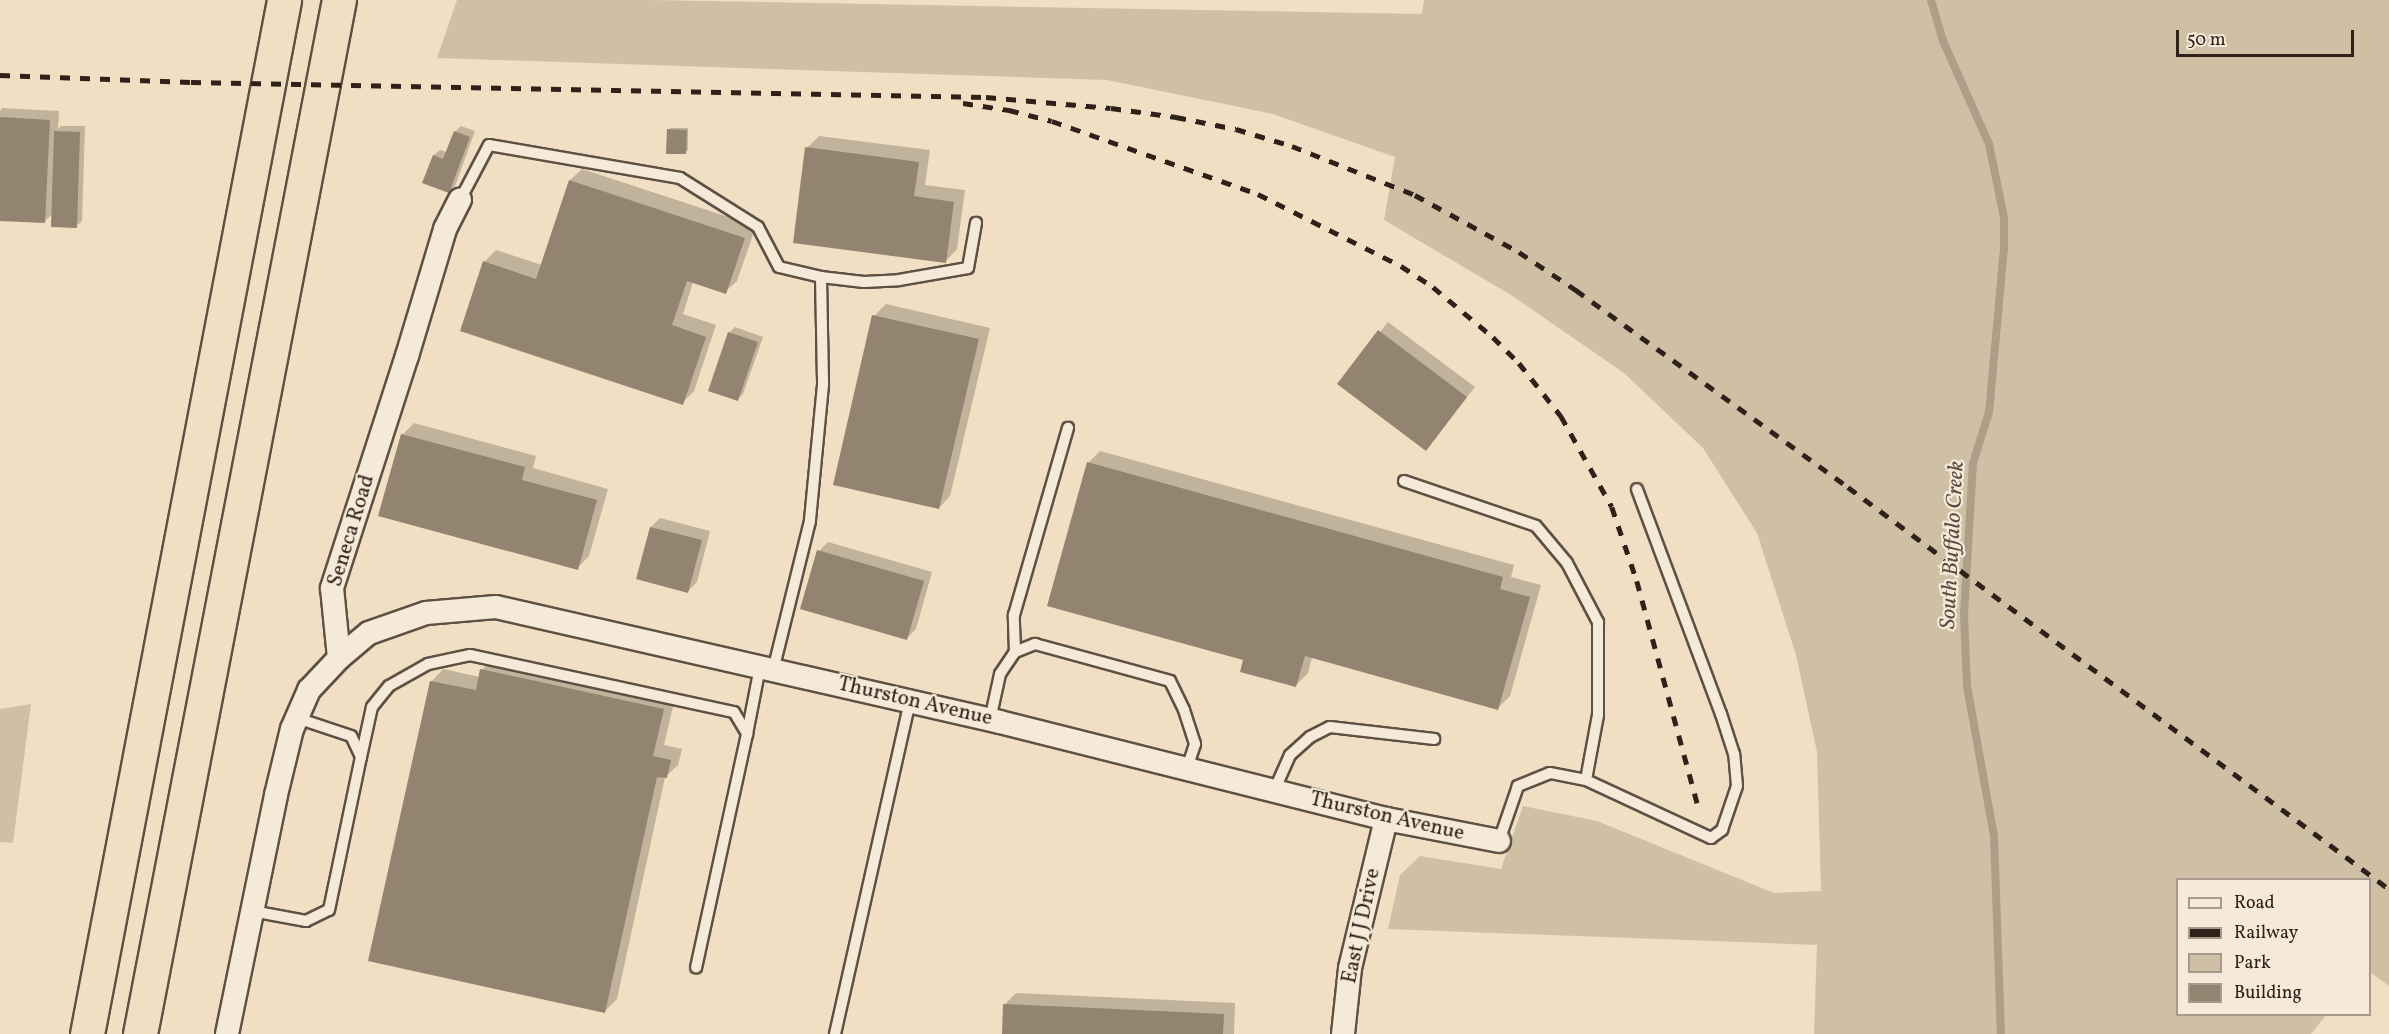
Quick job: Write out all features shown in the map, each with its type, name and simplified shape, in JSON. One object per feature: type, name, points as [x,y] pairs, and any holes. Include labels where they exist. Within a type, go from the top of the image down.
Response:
[{"type":"highway","points":[[87,1034],[284,0]]},
{"type":"highway","points":[[140,1034],[339,0]]},
{"type":"street","name":"Seneca Road","points":[[339,658],[332,588],[404,367],[445,229],[460,200]]},
{"type":"street","name":"Thurston Avenue","points":[[339,658],[369,633],[426,613],[496,607],[990,720],[1386,819],[1499,841]]},
{"type":"street","points":[[227,1034],[276,795],[297,718],[309,690],[339,658]]},
{"type":"street","name":"East J J Drive","points":[[1342,1034],[1350,968],[1386,819]]},
{"type":"lane","points":[[460,200],[489,145],[680,178],[758,227],[779,267],[821,277],[864,282],[899,280],[968,267],[976,223]]},
{"type":"lane","points":[[696,968],[747,734],[810,521],[823,385],[821,277]]},
{"type":"lane","points":[[1015,652],[1014,615],[1068,428]]},
{"type":"lane","points":[[1404,481],[1536,526],[1568,563],[1598,622],[1598,715],[1586,780]]},
{"type":"lane","points":[[1499,841],[1518,786],[1550,772],[1586,780],[1711,838],[1722,830],[1737,786],[1734,754],[1637,489]]},
{"type":"lane","points":[[990,720],[1000,674],[1015,652],[1035,644],[1170,681],[1185,710],[1195,744],[1187,768]]},
{"type":"lane","points":[[252,911],[306,921],[329,910],[372,707],[389,686],[428,664],[470,655],[734,712],[747,734]]},
{"type":"lane","points":[[835,1034],[910,701]]},
{"type":"lane","points":[[297,718],[351,736],[361,757]]},
{"type":"lane","points":[[1274,791],[1290,755],[1310,737],[1329,727],[1434,739]]},
{"type":"green space","points":[[457,0],[648,0],[1422,14],[1424,0],[2389,0],[2389,986],[2371,973],[2371,878],[2176,878],[2176,1016],[2325,1016],[2311,1034],[1814,1034],[1817,945],[1388,929],[1400,875],[1420,856],[1501,869],[1523,806],[1597,821],[1774,893],[1821,891],[1817,752],[1796,655],[1757,533],[1703,448],[1624,373],[1511,295],[1384,220],[1395,157],[1273,114],[1107,80],[437,58]]},
{"type":"green space","points":[[31,704],[13,843],[0,842],[0,709]]},
{"type":"building","points":[[0,117],[50,120],[45,223],[0,221]]},
{"type":"building","points":[[667,129],[687,130],[686,154],[666,154]]},
{"type":"building","points":[[54,131],[80,132],[77,228],[51,227]]},
{"type":"building","points":[[454,131],[470,137],[449,193],[422,183],[433,155],[443,159]]},
{"type":"building","points":[[805,147],[919,162],[914,196],[954,202],[946,263],[793,243]]},
{"type":"building","points":[[569,180],[745,238],[726,294],[687,281],[672,325],[706,337],[683,405],[460,331],[483,261],[536,279]]},
{"type":"building","points":[[872,315],[979,339],[939,509],[833,485]]},
{"type":"building","points":[[1378,330],[1467,397],[1426,451],[1337,384]]},
{"type":"building","points":[[728,332],[758,342],[738,401],[708,391]]},
{"type":"building","points":[[401,434],[525,467],[522,480],[597,500],[578,570],[378,516]]},
{"type":"building","points":[[1087,462],[1503,577],[1500,589],[1530,597],[1498,710],[1305,656],[1296,687],[1240,672],[1243,660],[1047,606]]},
{"type":"building","points":[[650,527],[702,540],[688,593],[636,579]]},
{"type":"building","points":[[817,550],[924,581],[907,640],[800,609]]},
{"type":"building","points":[[480,669],[664,709],[653,756],[671,760],[667,778],[657,777],[605,1013],[368,961],[430,681],[476,690]]},
{"type":"building","points":[[1003,1004],[1224,1014],[1223,1034],[1002,1034]]},
{"type":"waterway","name":"South Buffalo Creek","points":[[1931,0],[1943,41],[1989,144],[2004,218],[2004,248],[1989,412],[1973,463],[1964,615],[1967,686],[1994,836],[2001,1034]]},
{"type":"railway","points":[[0,75],[191,82],[986,97],[1111,108],[1176,117],[1236,129],[1292,146],[1415,195],[1519,252],[1576,290],[1848,487],[2389,889]]},
{"type":"railway","points":[[963,103],[1009,110],[1052,121],[1258,194],[1401,266],[1433,287],[1493,337],[1519,363],[1561,416],[1612,507],[1637,581],[1699,809]]}]
